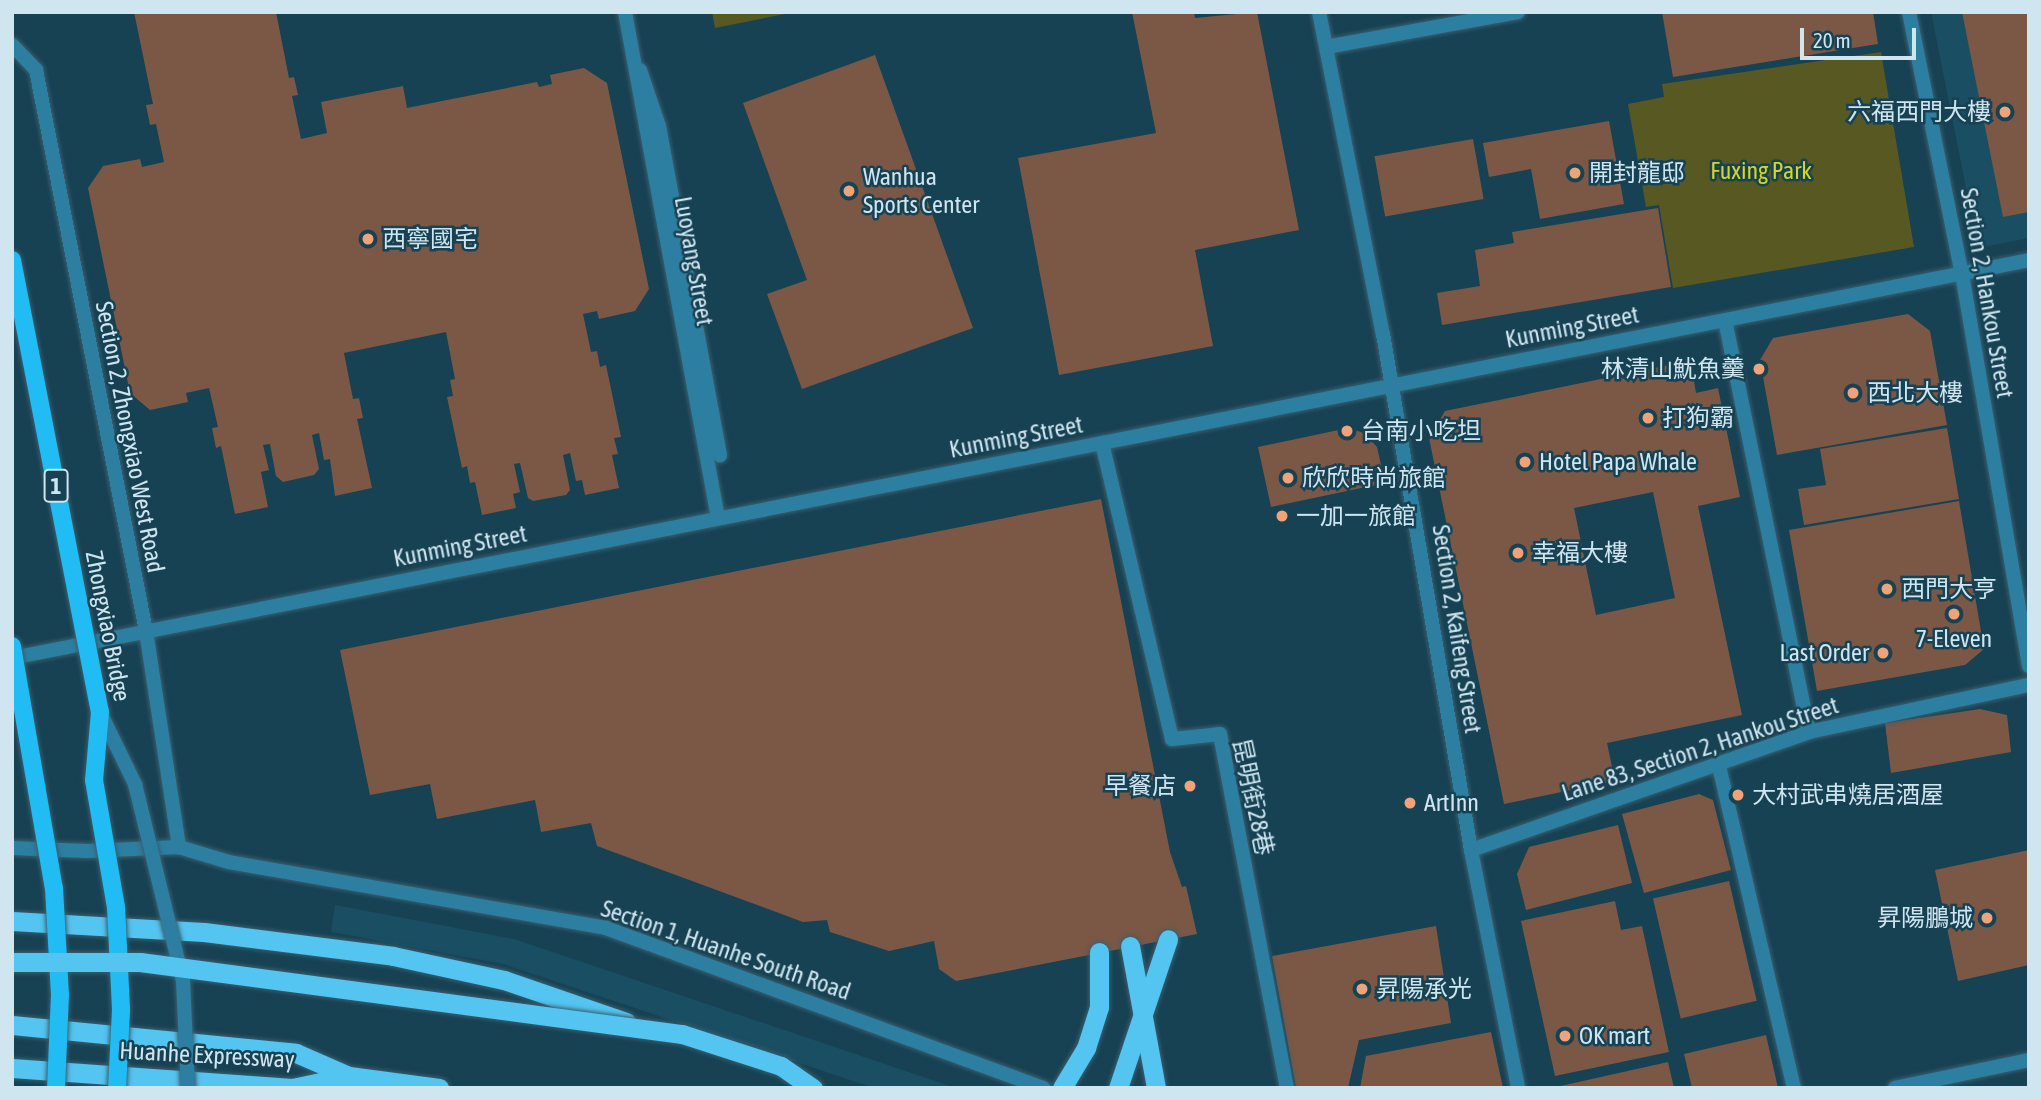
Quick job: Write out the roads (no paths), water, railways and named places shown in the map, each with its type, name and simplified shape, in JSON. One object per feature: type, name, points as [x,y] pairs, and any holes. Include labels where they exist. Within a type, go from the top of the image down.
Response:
[{"type":"highway","points":[[12,921],[204,932],[393,956],[504,980],[824,1088]]},
{"type":"highway","points":[[1118,1088],[1168,939]]},
{"type":"highway","points":[[1130,946],[1156,1088]]},
{"type":"highway","points":[[1062,1088],[1086,1048],[1098,1007],[1099,952]]},
{"type":"highway","points":[[12,962],[140,962],[682,1034],[781,1066],[813,1088]]},
{"type":"highway","points":[[12,1025],[296,1053],[349,1076]]},
{"type":"highway","name":"Huanhe Expressway","points":[[12,1068],[292,1088],[349,1076],[439,1088]]},
{"type":"main road","name":"Zhongxiao Bridge","points":[[12,260],[100,712],[94,780],[116,907],[121,1010],[117,1088]]},
{"type":"main road","points":[[12,646],[54,888],[60,994],[56,1088]]},
{"type":"street","name":"Luoyang Street","points":[[625,12],[718,518]]},
{"type":"street","name":"Section 2, Kaifeng Street","points":[[1319,12],[1392,385],[1471,850],[1518,1088]]},
{"type":"street","points":[[1326,47],[1518,12]]},
{"type":"street","name":"Section 2, Hankou Street","points":[[1909,12],[1962,274],[2029,666]]},
{"type":"street","points":[[629,38],[659,126],[720,456]]},
{"type":"street","name":"Section 2, Zhongxiao West Road","points":[[12,46],[36,70],[146,631],[179,847]]},
{"type":"street","name":"Kunming Street","points":[[12,658],[2029,260]]},
{"type":"street","points":[[1725,320],[1809,732]]},
{"type":"street","name":"昆明街28巷","points":[[1102,443],[1172,738],[1220,734],[1287,1088]]},
{"type":"street","name":"Lane 83, Section 2, Hankou Street","points":[[1471,850],[1719,766],[1809,732],[2029,685]]},
{"type":"street","points":[[100,712],[135,784],[183,981],[188,1088]]},
{"type":"street","points":[[1719,766],[1794,1088]]},
{"type":"street","name":"Section 1, Huanhe South Road","points":[[12,848],[87,851],[179,847],[229,862],[606,928],[1044,1088]]},
{"type":"street","points":[[1895,1088],[2029,1060]]},
{"type":"place","name":"六福西門大樓","points":[[2005,112]]},
{"type":"place","name":"開封龍邸","points":[[1575,173]]},
{"type":"place","name":"Wanhua Sports Center","points":[[849,191]]},
{"type":"place","name":"西寧國宅","points":[[368,239]]},
{"type":"place","name":"林清山魷魚羹","points":[[1759,369]]},
{"type":"place","name":"西北大樓","points":[[1853,393]]},
{"type":"place","name":"打狗霸","points":[[1648,418]]},
{"type":"place","name":"台南小吃坦","points":[[1347,431]]},
{"type":"place","name":"Hotel Papa Whale","points":[[1525,462]]},
{"type":"place","name":"欣欣時尚旅館","points":[[1288,478]]},
{"type":"place","name":"一加一旅館","points":[[1282,516]]},
{"type":"place","name":"幸福大樓","points":[[1518,553]]},
{"type":"place","name":"西門大亨","points":[[1887,589]]},
{"type":"place","name":"7-Eleven","points":[[1954,614]]},
{"type":"place","name":"Last Order","points":[[1883,653]]},
{"type":"place","name":"早餐店","points":[[1190,786]]},
{"type":"place","name":"大村武串燒居酒屋","points":[[1738,795]]},
{"type":"place","name":"ArtInn","points":[[1410,803]]},
{"type":"place","name":"昇陽鵬城","points":[[1987,918]]},
{"type":"place","name":"昇陽承光","points":[[1362,989]]},
{"type":"place","name":"OK mart","points":[[1565,1036]]},
{"type":"park label","name":"Fuxing Park","points":[[1761,171]]}]
